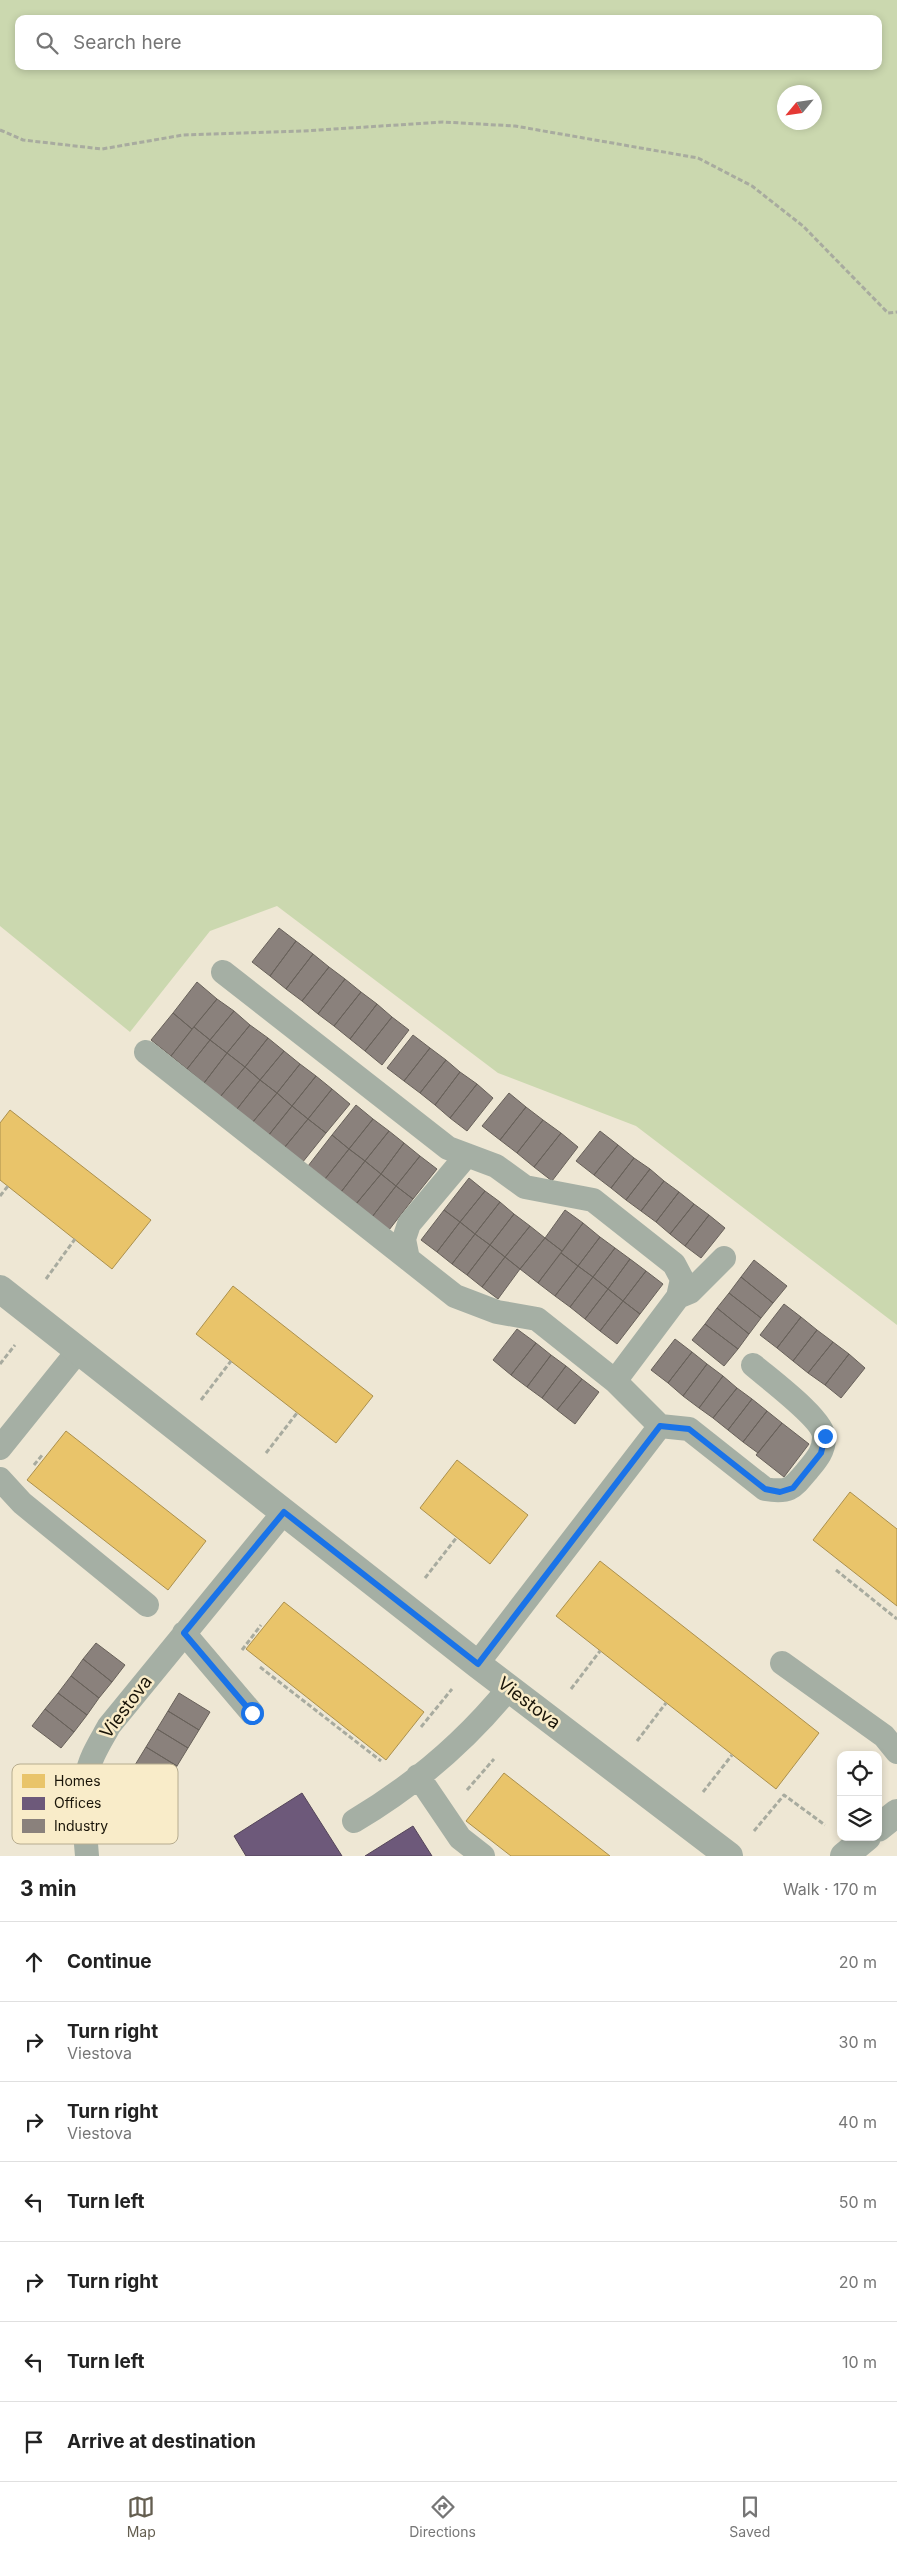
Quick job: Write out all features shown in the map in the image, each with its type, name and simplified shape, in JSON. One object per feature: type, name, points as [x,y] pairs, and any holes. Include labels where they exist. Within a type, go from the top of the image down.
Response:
[{"type":"street","name":"Viestova","points":[[0,1289],[478,1664],[729,1856]]},
{"type":"street","points":[[882,1825],[897,1813]]},
{"type":"street","points":[[844,1856],[862,1841]]},
{"type":"lane","points":[[224,972],[448,1148],[496,1166],[525,1187],[593,1200],[674,1264],[682,1279],[678,1297],[615,1381]]},
{"type":"lane","points":[[146,1052],[455,1296],[497,1312],[537,1319],[615,1381],[660,1426],[689,1429],[765,1489],[780,1492],[793,1488],[821,1453],[825,1436],[818,1421],[753,1365]]},
{"type":"lane","points":[[408,1259],[404,1239],[409,1224],[466,1155]]},
{"type":"lane","points":[[678,1297],[690,1292],[724,1258]]},
{"type":"lane","points":[[0,1448],[78,1351]]},
{"type":"lane","points":[[478,1664],[660,1426]]},
{"type":"lane","points":[[0,1479],[22,1503],[147,1606]]},
{"type":"lane","name":"Viestova","points":[[91,1764],[95,1751],[109,1726],[284,1512]]},
{"type":"lane","points":[[184,1633],[252,1713]]},
{"type":"lane","points":[[782,1663],[884,1736],[897,1752]]},
{"type":"lane","points":[[354,1821],[393,1798],[478,1726],[509,1688]]},
{"type":"lane","points":[[418,1776],[444,1818],[460,1838],[482,1856]]},
{"type":"path","points":[[0,130],[23,140],[102,150],[183,135],[304,131],[443,122],[515,126],[698,158],[752,186],[803,226],[888,313],[897,312]]},
{"type":"path","points":[[0,1196],[8,1186]]},
{"type":"path","points":[[41,1285],[75,1239]]},
{"type":"path","points":[[0,1364],[16,1343]]},
{"type":"path","points":[[196,1406],[231,1361]]},
{"type":"path","points":[[262,1458],[297,1413]]},
{"type":"path","points":[[33,1466],[45,1450]]},
{"type":"path","points":[[422,1582],[457,1537]]},
{"type":"path","points":[[836,1570],[897,1619]]},
{"type":"path","points":[[241,1652],[261,1625]]},
{"type":"path","points":[[567,1694],[600,1651]]},
{"type":"path","points":[[257,1664],[389,1767]]},
{"type":"path","points":[[418,1730],[454,1686]]},
{"type":"path","points":[[633,1745],[666,1703]]},
{"type":"path","points":[[700,1796],[732,1755]]},
{"type":"path","points":[[444,1818],[496,1757]]},
{"type":"path","points":[[750,1835],[784,1795],[828,1828]]},
{"type":"green space","points":[[0,0],[897,0],[897,1325],[636,1126],[498,1073],[277,906],[210,931],[130,1032],[0,926]]},
{"type":"building: Homes","points":[[10,1110],[151,1220],[112,1269],[0,1180],[0,1123]]},
{"type":"building: Homes","points":[[233,1286],[373,1396],[336,1443],[196,1334]]},
{"type":"building: Homes","points":[[66,1431],[206,1541],[168,1590],[27,1480]]},
{"type":"building: Homes","points":[[457,1460],[528,1515],[490,1564],[420,1508]]},
{"type":"building: Homes","points":[[850,1492],[897,1529],[897,1606],[813,1540]]},
{"type":"building: Homes","points":[[600,1561],[819,1733],[776,1789],[556,1616]]},
{"type":"building: Homes","points":[[284,1602],[424,1712],[386,1760],[246,1649]]},
{"type":"building: Homes","points":[[504,1773],[610,1856],[511,1856],[466,1821]]},
{"type":"building: Offices","points":[[302,1793],[342,1856],[246,1856],[234,1836]]},
{"type":"building: Offices","points":[[413,1826],[432,1856],[365,1856]]},
{"type":"building: Industry","points":[[279,928],[296,941],[270,976],[252,962]]},
{"type":"building: Industry","points":[[296,941],[313,954],[286,989],[270,976]]},
{"type":"building: Industry","points":[[313,954],[329,967],[302,1001],[286,989]]},
{"type":"building: Industry","points":[[329,967],[345,979],[318,1014],[302,1001]]},
{"type":"building: Industry","points":[[345,979],[361,992],[334,1026],[318,1014]]},
{"type":"building: Industry","points":[[197,982],[217,999],[192,1029],[173,1013]]},
{"type":"building: Industry","points":[[361,992],[377,1004],[350,1039],[334,1026]]},
{"type":"building: Industry","points":[[217,999],[234,1011],[210,1040],[194,1027]]},
{"type":"building: Industry","points":[[377,1004],[392,1017],[365,1051],[350,1039]]},
{"type":"building: Industry","points":[[234,1011],[250,1025],[227,1053],[210,1040]]},
{"type":"building: Industry","points":[[173,1013],[192,1029],[171,1056],[151,1040]]},
{"type":"building: Industry","points":[[392,1017],[409,1030],[382,1065],[365,1051]]},
{"type":"building: Industry","points":[[250,1025],[268,1038],[245,1067],[227,1053]]},
{"type":"building: Industry","points":[[194,1027],[210,1040],[187,1069],[171,1056]]},
{"type":"building: Industry","points":[[413,1035],[430,1048],[404,1081],[387,1068]]},
{"type":"building: Industry","points":[[268,1038],[284,1051],[260,1080],[245,1067]]},
{"type":"building: Industry","points":[[210,1040],[227,1053],[204,1083],[187,1069]]},
{"type":"building: Industry","points":[[430,1048],[446,1060],[420,1093],[404,1081]]},
{"type":"building: Industry","points":[[284,1051],[300,1064],[277,1093],[260,1080]]},
{"type":"building: Industry","points":[[227,1053],[245,1067],[220,1097],[204,1083]]},
{"type":"building: Industry","points":[[446,1060],[460,1072],[435,1105],[420,1093]]},
{"type":"building: Industry","points":[[300,1064],[316,1076],[292,1106],[277,1093]]},
{"type":"building: Industry","points":[[245,1067],[260,1080],[237,1109],[220,1097]]},
{"type":"building: Industry","points":[[460,1072],[477,1084],[450,1118],[435,1105]]},
{"type":"building: Industry","points":[[316,1076],[332,1089],[308,1119],[292,1106]]},
{"type":"building: Industry","points":[[260,1080],[277,1093],[252,1123],[237,1109]]},
{"type":"building: Industry","points":[[477,1084],[493,1098],[467,1131],[450,1118]]},
{"type":"building: Industry","points":[[332,1089],[350,1104],[326,1133],[308,1119]]},
{"type":"building: Industry","points":[[277,1093],[292,1106],[268,1136],[252,1123]]},
{"type":"building: Industry","points":[[509,1093],[526,1107],[500,1140],[482,1126]]},
{"type":"building: Industry","points":[[356,1105],[373,1119],[349,1149],[332,1135]]},
{"type":"building: Industry","points":[[292,1106],[308,1119],[284,1148],[268,1136]]},
{"type":"building: Industry","points":[[526,1107],[543,1120],[517,1153],[500,1140]]},
{"type":"building: Industry","points":[[308,1119],[326,1133],[302,1163],[284,1148]]},
{"type":"building: Industry","points":[[373,1119],[389,1131],[365,1161],[349,1149]]},
{"type":"building: Industry","points":[[543,1120],[561,1133],[534,1167],[517,1153]]},
{"type":"building: Industry","points":[[389,1131],[404,1143],[381,1174],[365,1161]]},
{"type":"building: Industry","points":[[600,1131],[618,1145],[594,1175],[576,1161]]},
{"type":"building: Industry","points":[[561,1133],[578,1147],[552,1181],[534,1167]]},
{"type":"building: Industry","points":[[332,1135],[349,1149],[325,1179],[308,1166]]},
{"type":"building: Industry","points":[[404,1143],[420,1156],[396,1186],[381,1174]]},
{"type":"building: Industry","points":[[618,1145],[634,1158],[611,1188],[594,1175]]},
{"type":"building: Industry","points":[[349,1149],[365,1161],[341,1192],[325,1179]]},
{"type":"building: Industry","points":[[420,1156],[437,1169],[413,1199],[396,1186]]},
{"type":"building: Industry","points":[[634,1158],[650,1169],[626,1200],[611,1188]]},
{"type":"building: Industry","points":[[365,1161],[381,1174],[356,1204],[341,1192]]},
{"type":"building: Industry","points":[[650,1169],[664,1181],[641,1211],[626,1200]]},
{"type":"building: Industry","points":[[381,1174],[396,1186],[372,1217],[356,1204]]},
{"type":"building: Industry","points":[[469,1178],[485,1191],[460,1222],[444,1210]]},
{"type":"building: Industry","points":[[664,1181],[679,1192],[656,1222],[641,1211]]},
{"type":"building: Industry","points":[[396,1186],[413,1199],[389,1230],[372,1217]]},
{"type":"building: Industry","points":[[485,1191],[500,1202],[475,1234],[460,1222]]},
{"type":"building: Industry","points":[[679,1192],[694,1204],[670,1234],[656,1222]]},
{"type":"building: Industry","points":[[500,1202],[514,1214],[490,1245],[475,1234]]},
{"type":"building: Industry","points":[[694,1204],[709,1215],[685,1246],[670,1234]]},
{"type":"building: Industry","points":[[444,1210],[460,1222],[437,1252],[421,1240]]},
{"type":"building: Industry","points":[[565,1210],[583,1223],[562,1251],[545,1238]]},
{"type":"building: Industry","points":[[514,1214],[530,1226],[505,1257],[490,1245]]},
{"type":"building: Industry","points":[[709,1215],[725,1228],[701,1258],[685,1246]]},
{"type":"building: Industry","points":[[460,1222],[475,1234],[452,1264],[437,1252]]},
{"type":"building: Industry","points":[[583,1223],[600,1237],[578,1266],[561,1253]]},
{"type":"building: Industry","points":[[530,1226],[545,1238],[520,1269],[505,1257]]},
{"type":"building: Industry","points":[[475,1234],[490,1245],[467,1275],[452,1264]]},
{"type":"building: Industry","points":[[600,1237],[615,1248],[593,1277],[578,1266]]},
{"type":"building: Industry","points":[[545,1238],[562,1251],[538,1283],[520,1269]]},
{"type":"building: Industry","points":[[490,1245],[505,1257],[482,1287],[467,1275]]},
{"type":"building: Industry","points":[[615,1248],[630,1259],[608,1289],[593,1277]]},
{"type":"building: Industry","points":[[561,1253],[578,1266],[555,1296],[538,1283]]},
{"type":"building: Industry","points":[[505,1257],[520,1269],[498,1299],[482,1287]]},
{"type":"building: Industry","points":[[630,1259],[646,1271],[623,1301],[608,1289]]},
{"type":"building: Industry","points":[[754,1260],[787,1286],[773,1303],[741,1277]]},
{"type":"building: Industry","points":[[578,1266],[593,1277],[570,1307],[555,1296]]},
{"type":"building: Industry","points":[[646,1271],[663,1284],[640,1314],[623,1301]]},
{"type":"building: Industry","points":[[593,1277],[608,1289],[585,1319],[570,1307]]},
{"type":"building: Industry","points":[[741,1277],[773,1303],[761,1318],[729,1293]]},
{"type":"building: Industry","points":[[608,1289],[623,1301],[600,1331],[585,1319]]},
{"type":"building: Industry","points":[[729,1293],[761,1318],[749,1334],[717,1308]]},
{"type":"building: Industry","points":[[623,1301],[640,1314],[617,1344],[600,1331]]},
{"type":"building: Industry","points":[[784,1304],[801,1317],[777,1348],[760,1335]]},
{"type":"building: Industry","points":[[717,1308],[749,1334],[738,1349],[705,1324]]},
{"type":"building: Industry","points":[[801,1317],[817,1330],[793,1361],[777,1348]]},
{"type":"building: Industry","points":[[705,1324],[738,1349],[724,1366],[692,1340]]},
{"type":"building: Industry","points":[[517,1329],[536,1343],[511,1375],[493,1360]]},
{"type":"building: Industry","points":[[817,1330],[833,1342],[808,1373],[793,1361]]},
{"type":"building: Industry","points":[[675,1339],[692,1352],[668,1383],[651,1370]]},
{"type":"building: Industry","points":[[833,1342],[849,1354],[825,1385],[808,1373]]},
{"type":"building: Industry","points":[[536,1343],[551,1355],[527,1387],[511,1375]]},
{"type":"building: Industry","points":[[692,1352],[707,1364],[683,1396],[668,1383]]},
{"type":"building: Industry","points":[[849,1354],[865,1368],[841,1398],[825,1385]]},
{"type":"building: Industry","points":[[551,1355],[566,1366],[542,1398],[527,1387]]},
{"type":"building: Industry","points":[[707,1364],[723,1376],[699,1408],[683,1396]]},
{"type":"building: Industry","points":[[566,1366],[582,1379],[557,1410],[542,1398]]},
{"type":"building: Industry","points":[[723,1376],[737,1388],[713,1418],[699,1408]]},
{"type":"building: Industry","points":[[582,1379],[599,1392],[575,1424],[557,1410]]},
{"type":"building: Industry","points":[[737,1388],[752,1399],[728,1430],[713,1418]]},
{"type":"building: Industry","points":[[752,1399],[767,1411],[743,1442],[728,1430]]},
{"type":"building: Industry","points":[[767,1411],[782,1423],[758,1453],[743,1442]]},
{"type":"building: Industry","points":[[782,1423],[809,1444],[784,1477],[756,1455]]},
{"type":"building: Industry","points":[[96,1643],[125,1665],[112,1682],[83,1659]]},
{"type":"building: Industry","points":[[83,1659],[112,1682],[99,1698],[71,1676]]},
{"type":"building: Industry","points":[[71,1676],[99,1698],[87,1715],[58,1693]]},
{"type":"building: Industry","points":[[58,1693],[87,1715],[74,1732],[45,1709]]},
{"type":"building: Industry","points":[[179,1693],[210,1712],[199,1730],[168,1711]]},
{"type":"building: Industry","points":[[45,1709],[74,1732],[61,1748],[32,1726]]},
{"type":"building: Industry","points":[[168,1711],[199,1730],[188,1748],[157,1729]]},
{"type":"building: Industry","points":[[157,1729],[188,1748],[178,1764],[174,1764],[146,1747]]},
{"type":"building: Industry","points":[[146,1747],[174,1764],[136,1764]]},
{"type":"route","points":[[252,1713],[184,1633],[284,1512],[478,1664],[660,1426],[689,1429],[765,1489],[780,1492],[793,1488],[821,1453],[825,1436]]}]
